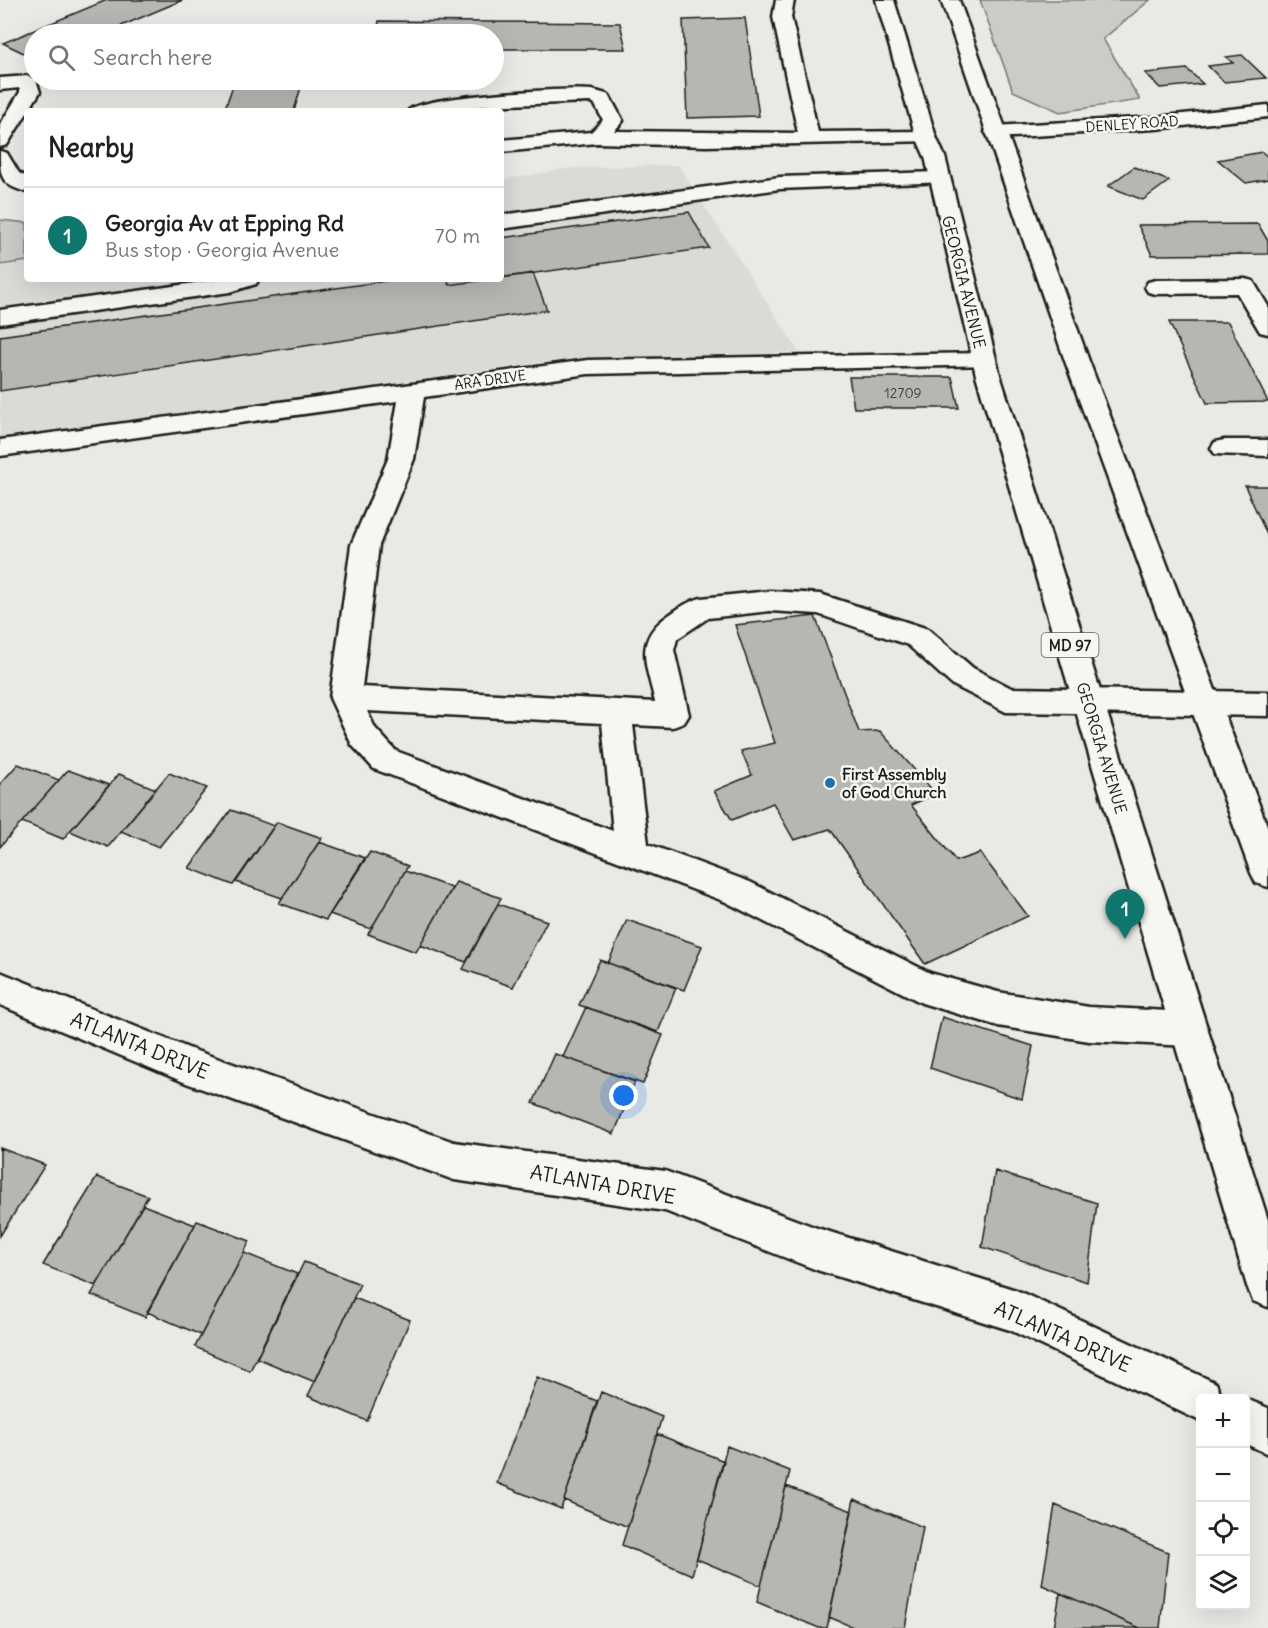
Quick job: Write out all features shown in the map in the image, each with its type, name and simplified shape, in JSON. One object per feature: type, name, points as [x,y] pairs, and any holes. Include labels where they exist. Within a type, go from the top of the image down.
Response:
[{"type":"street","points":[[785,0],[782,16],[809,138]]},
{"type":"street","name":"GEORGIA AVENUE","points":[[885,0],[926,137],[935,157],[938,178],[984,360],[1268,1286]]},
{"type":"street","points":[[950,0],[995,132],[1268,873]]},
{"type":"street","points":[[0,84],[24,82]]},
{"type":"street","points":[[2,133],[30,90]]},
{"type":"street","points":[[436,108],[483,100],[590,96],[602,99],[613,122],[597,137]]},
{"type":"street","name":"DENLEY ROAD","points":[[995,132],[1155,123],[1268,111]]},
{"type":"street","points":[[504,146],[597,137],[926,137]]},
{"type":"street","points":[[0,157],[11,177],[24,184]]},
{"type":"street","points":[[504,222],[780,183],[938,178]]},
{"type":"street","points":[[0,317],[239,282]]},
{"type":"street","points":[[1156,287],[1245,286],[1268,327]]},
{"type":"street","name":"ARA DRIVE","points":[[0,448],[588,367],[984,360]]},
{"type":"street","points":[[412,391],[401,459],[364,545],[345,698],[363,736],[385,760],[738,892],[922,987],[998,1009],[1089,1024],[1189,1029]]},
{"type":"street","points":[[1224,448],[1268,448]]},
{"type":"street","points":[[345,698],[673,715],[659,650],[664,633],[701,608],[770,602],[820,604],[918,637],[962,676],[1006,700],[1268,704]]},
{"type":"street","points":[[616,712],[632,852]]},
{"type":"street","name":"ATLANTA DRIVE","points":[[0,988],[186,1065],[454,1161],[665,1191],[817,1249],[1016,1311],[1196,1397]]},
{"type":"street","points":[[1250,1423],[1268,1432]]},
{"type":"shaded area","points":[[980,0],[1150,0],[1103,39],[1140,100],[1060,112],[1013,91]]},
{"type":"shaded area","points":[[678,165],[799,352],[546,362],[0,438],[0,265],[24,261],[24,282],[504,282],[504,179],[571,168]]},
{"type":"shaded area","points":[[0,220],[24,223],[24,261],[0,265]]},
{"type":"building","points":[[107,0],[183,0],[126,24],[49,24]]},
{"type":"building","points":[[745,18],[759,116],[687,118],[683,20]]},
{"type":"building","points":[[379,21],[620,23],[626,49],[504,49],[504,24],[379,24]]},
{"type":"building","points":[[24,34],[24,53],[3,43]]},
{"type":"building","points":[[1242,55],[1266,78],[1224,82],[1208,66],[1233,63],[1226,57]]},
{"type":"building","points":[[1187,69],[1203,84],[1160,88],[1145,73]]},
{"type":"building","points":[[231,90],[300,90],[295,108],[225,108]]},
{"type":"building","points":[[1262,152],[1268,157],[1268,179],[1246,183],[1218,160]]},
{"type":"building","points":[[1134,167],[1169,181],[1143,200],[1108,186]]},
{"type":"building","points":[[689,212],[709,248],[504,278],[504,238]]},
{"type":"building","points":[[1258,224],[1268,241],[1268,254],[1152,255],[1138,225]]},
{"type":"building","points":[[533,273],[547,310],[0,391],[0,336],[378,282],[448,282],[449,285],[470,282],[504,282],[504,277]]},
{"type":"building","points":[[448,282],[470,282],[449,285]]},
{"type":"building","points":[[1169,322],[1228,322],[1268,402],[1207,403]]},
{"type":"building","points":[[849,377],[952,377],[959,408],[854,408]]},
{"type":"building","points":[[1245,486],[1268,486],[1268,537]]},
{"type":"building","name":"First Assembly of God Church","points":[[815,616],[859,732],[880,731],[936,794],[911,805],[956,861],[980,853],[1028,916],[925,964],[830,829],[794,840],[773,803],[732,820],[714,791],[752,775],[741,751],[775,743],[735,625]]},
{"type":"building","points":[[18,764],[59,780],[0,847],[0,784]]},
{"type":"building","points":[[68,770],[109,785],[63,839],[22,822]]},
{"type":"building","points":[[169,773],[207,788],[159,847],[121,831]]},
{"type":"building","points":[[119,774],[156,789],[108,847],[70,831]]},
{"type":"building","points":[[231,810],[274,826],[233,885],[189,868]]},
{"type":"building","points":[[277,822],[322,838],[282,898],[236,882]]},
{"type":"building","points":[[319,842],[365,858],[326,920],[279,903]]},
{"type":"building","points":[[370,852],[408,866],[371,929],[330,914]]},
{"type":"building","points":[[405,871],[452,888],[416,952],[368,934]]},
{"type":"building","points":[[456,882],[501,898],[466,962],[420,945]]},
{"type":"building","points":[[498,904],[547,921],[513,987],[463,969]]},
{"type":"building","points":[[627,920],[702,946],[684,990],[608,963]]},
{"type":"building","points":[[600,960],[676,988],[658,1032],[579,1005]]},
{"type":"building","points":[[586,1007],[663,1035],[643,1084],[563,1057]]},
{"type":"building","points":[[942,1017],[1033,1046],[1022,1099],[930,1068]]},
{"type":"building","points":[[555,1054],[635,1082],[614,1134],[533,1103]]},
{"type":"building","points":[[0,1148],[45,1165],[0,1236]]},
{"type":"building","points":[[995,1171],[1097,1203],[1087,1282],[982,1247]]},
{"type":"building","points":[[97,1177],[148,1196],[96,1286],[43,1265]]},
{"type":"building","points":[[143,1205],[195,1225],[145,1317],[91,1295]]},
{"type":"building","points":[[197,1221],[250,1241],[201,1335],[147,1312]]},
{"type":"building","points":[[244,1253],[297,1274],[250,1371],[195,1347]]},
{"type":"building","points":[[304,1262],[360,1284],[315,1382],[257,1358]]},
{"type":"building","points":[[354,1298],[410,1320],[367,1421],[308,1396]]},
{"type":"building","points":[[537,1377],[597,1401],[561,1509],[497,1483]]},
{"type":"building","points":[[601,1392],[662,1417],[628,1527],[564,1500]]},
{"type":"building","points":[[657,1434],[724,1461],[692,1575],[622,1545]]},
{"type":"building","points":[[727,1446],[790,1471],[761,1586],[697,1559]]},
{"type":"building","points":[[786,1486],[852,1511],[827,1628],[819,1628],[757,1602]]},
{"type":"building","points":[[854,1499],[923,1527],[905,1628],[855,1628],[829,1617]]},
{"type":"building","points":[[1055,1505],[1168,1552],[1160,1628],[1140,1628],[1042,1585]]},
{"type":"building","points":[[1060,1593],[1140,1628],[1054,1628]]},
{"type":"place","name":"First Assembly of God Church","points":[[830,783]]},
{"type":"place","name":"Georgia Av at Epping Rd","points":[[1125,939]]}]
